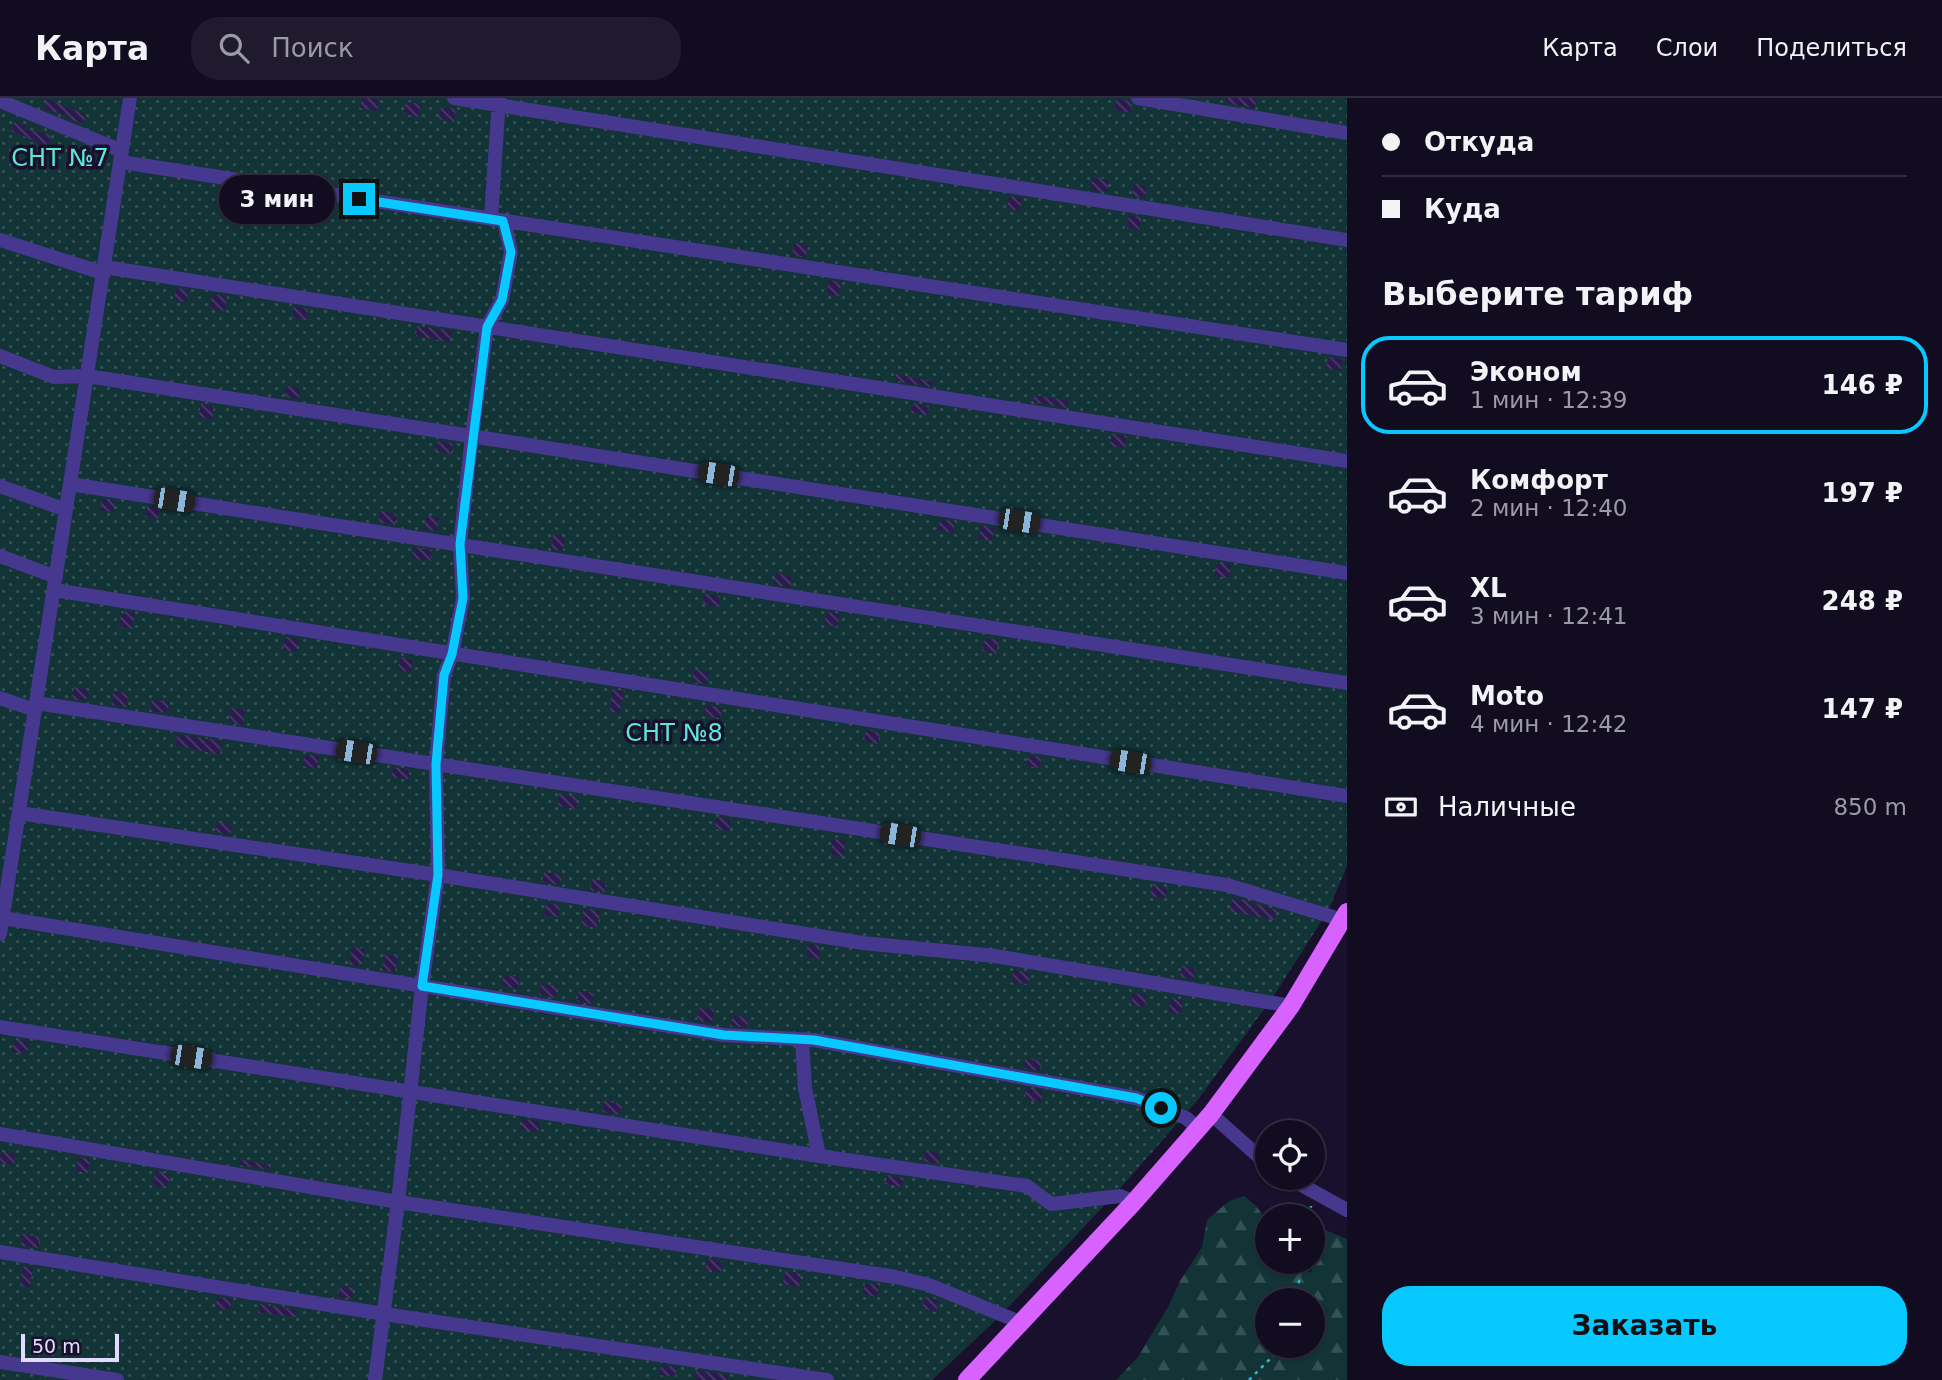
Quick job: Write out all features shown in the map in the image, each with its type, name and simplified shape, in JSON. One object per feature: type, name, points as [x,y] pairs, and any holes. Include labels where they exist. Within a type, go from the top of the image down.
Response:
[{"type":"main road","points":[[967,1380],[1134,1202],[1211,1114],[1291,1006],[1345,916]]},
{"type":"street","points":[[0,934],[5,867],[19,813],[130,98]]},
{"type":"street","points":[[454,98],[498,101],[1347,240]]},
{"type":"street","points":[[1138,98],[1347,133]]},
{"type":"street","points":[[0,101],[121,156],[497,220],[1347,350]]},
{"type":"street","points":[[375,1380],[422,986],[438,875],[436,764],[444,675],[452,654],[463,598],[460,544],[472,436],[487,327],[502,300],[511,252],[497,220],[498,101]]},
{"type":"street","points":[[0,240],[104,270],[1347,461]]},
{"type":"street","points":[[0,356],[54,377],[87,376],[1347,573]]},
{"type":"street","points":[[70,484],[1347,683]]},
{"type":"street","points":[[0,486],[66,510]]},
{"type":"street","points":[[0,556],[55,584],[452,654],[1347,796]]},
{"type":"street","points":[[0,698],[36,706],[1227,885],[1345,916]]},
{"type":"street","points":[[19,813],[438,875],[863,943],[995,956],[1291,1006]]},
{"type":"street","points":[[2,918],[724,1035],[802,1040],[1136,1098],[1186,1118],[1198,1128]]},
{"type":"street","points":[[0,1027],[819,1156],[1027,1186],[1051,1204],[1120,1196],[1134,1202]]},
{"type":"street","points":[[802,1040],[805,1088],[819,1156]]},
{"type":"street","points":[[1211,1114],[1255,1153]]},
{"type":"street","points":[[0,1134],[398,1202],[897,1277],[929,1285],[1020,1322]]},
{"type":"street","points":[[1311,1190],[1347,1210]]},
{"type":"street","points":[[0,1252],[384,1314],[827,1380]]},
{"type":"street","points":[[0,1362],[117,1380]]},
{"type":"path","points":[[1249,1380],[1271,1358]]},
{"type":"green space","name":"СНТ №8","points":[[0,98],[1347,98],[1347,866],[1328,911],[1273,997],[1197,1101],[1117,1192],[997,1319],[932,1380],[0,1380]]},
{"type":"green space","points":[[1244,1196],[1253,1203],[1255,1274],[1325,1274],[1325,1230],[1347,1239],[1347,1380],[1116,1380],[1138,1357],[1168,1307],[1180,1281],[1202,1247],[1207,1220],[1229,1201]]},
{"type":"building","points":[[362,98],[379,99],[377,111],[360,108]]},
{"type":"building","points":[[1225,98],[1256,98],[1255,108],[1225,103]]},
{"type":"building","points":[[1116,99],[1129,101],[1132,105],[1131,113],[1115,110]]},
{"type":"building","points":[[46,100],[86,115],[85,119],[82,124],[68,118],[69,116],[44,109]]},
{"type":"building","points":[[406,102],[421,104],[419,117],[404,114]]},
{"type":"building","points":[[441,107],[456,109],[454,122],[439,119]]},
{"type":"building","points":[[15,121],[27,126],[25,129],[51,135],[48,148],[37,146],[37,142],[11,131]]},
{"type":"building","points":[[1093,177],[1109,180],[1107,192],[1091,190]]},
{"type":"building","points":[[1134,184],[1147,187],[1145,198],[1132,196]]},
{"type":"building","points":[[1009,196],[1022,198],[1020,211],[1007,208]]},
{"type":"building","points":[[1129,215],[1142,217],[1139,230],[1127,228]]},
{"type":"building","points":[[794,243],[808,246],[806,257],[792,255]]},
{"type":"building","points":[[829,280],[841,282],[839,296],[826,294]]},
{"type":"building","points":[[176,288],[189,290],[187,302],[174,300]]},
{"type":"building","points":[[212,294],[227,296],[225,311],[210,308]]},
{"type":"building","points":[[294,306],[308,309],[307,320],[292,317]]},
{"type":"building","points":[[417,326],[452,331],[450,342],[416,336]]},
{"type":"building","points":[[1328,357],[1343,359],[1341,371],[1326,368]]},
{"type":"building","points":[[896,374],[933,382],[932,387],[895,381]]},
{"type":"building","points":[[286,386],[300,388],[298,399],[285,397]]},
{"type":"building","points":[[1034,395],[1069,401],[1068,408],[1033,402]]},
{"type":"building","points":[[201,403],[214,406],[212,419],[198,417]]},
{"type":"building","points":[[913,403],[929,406],[928,415],[911,413]]},
{"type":"building","points":[[1112,434],[1127,436],[1125,449],[1110,446]]},
{"type":"building","points":[[437,441],[453,443],[451,454],[435,451]]},
{"type":"building","points":[[102,499],[115,501],[113,512],[100,510]]},
{"type":"building","points":[[147,506],[160,508],[158,519],[145,517]]},
{"type":"building","points":[[380,511],[397,514],[395,525],[379,522]]},
{"type":"building","points":[[426,516],[439,518],[437,531],[424,529]]},
{"type":"building","points":[[940,519],[955,522],[953,533],[938,530]]},
{"type":"building","points":[[981,525],[994,528],[992,541],[978,539]]},
{"type":"building","points":[[553,535],[565,537],[563,551],[551,549]]},
{"type":"building","points":[[413,547],[432,550],[431,561],[412,558]]},
{"type":"building","points":[[1217,563],[1231,565],[1228,578],[1214,576]]},
{"type":"building","points":[[775,573],[792,576],[791,587],[774,584]]},
{"type":"building","points":[[704,594],[720,596],[718,607],[703,604]]},
{"type":"building","points":[[125,611],[135,613],[132,629],[119,627],[121,613],[125,614]]},
{"type":"building","points":[[827,612],[840,614],[837,627],[824,624]]},
{"type":"building","points":[[285,637],[299,639],[296,652],[283,650]]},
{"type":"building","points":[[985,638],[999,640],[996,654],[982,651]]},
{"type":"building","points":[[400,657],[413,660],[411,672],[398,670]]},
{"type":"building","points":[[694,669],[709,672],[707,684],[692,682]]},
{"type":"building","points":[[74,687],[88,689],[86,701],[72,699]]},
{"type":"building","points":[[612,689],[625,691],[619,713],[610,711]]},
{"type":"building","points":[[114,691],[128,694],[126,707],[112,705]]},
{"type":"building","points":[[152,699],[169,702],[167,713],[150,711]]},
{"type":"building","points":[[706,705],[722,708],[720,718],[704,716]]},
{"type":"building","points":[[231,708],[245,710],[243,725],[229,723]]},
{"type":"building","points":[[866,730],[880,733],[878,744],[864,741]]},
{"type":"building","points":[[177,734],[222,741],[220,755],[176,745]]},
{"type":"building","points":[[305,754],[319,756],[317,768],[303,766]]},
{"type":"building","points":[[1028,755],[1042,757],[1040,768],[1026,766]]},
{"type":"building","points":[[393,767],[410,770],[408,779],[391,777]]},
{"type":"building","points":[[559,794],[578,797],[576,809],[558,806]]},
{"type":"building","points":[[717,817],[731,819],[729,831],[715,829]]},
{"type":"building","points":[[217,822],[232,825],[230,835],[215,832]]},
{"type":"building","points":[[833,839],[846,841],[843,857],[830,855]]},
{"type":"building","points":[[544,872],[562,875],[560,885],[542,882]]},
{"type":"building","points":[[592,879],[606,882],[605,892],[590,890]]},
{"type":"building","points":[[1153,884],[1168,888],[1164,899],[1150,895]]},
{"type":"building","points":[[1232,897],[1277,910],[1275,920],[1230,911]]},
{"type":"building","points":[[546,902],[560,906],[558,917],[544,915]]},
{"type":"building","points":[[584,908],[600,911],[597,928],[581,925]]},
{"type":"building","points":[[808,944],[821,946],[819,959],[806,957]]},
{"type":"building","points":[[352,947],[365,949],[363,962],[359,962],[359,966],[349,964]]},
{"type":"building","points":[[385,954],[398,956],[395,972],[382,970]]},
{"type":"building","points":[[1182,966],[1195,968],[1193,980],[1180,977]]},
{"type":"building","points":[[1014,970],[1030,973],[1028,984],[1012,982]]},
{"type":"building","points":[[504,975],[520,977],[518,989],[502,986]]},
{"type":"building","points":[[541,984],[557,986],[555,998],[539,995]]},
{"type":"building","points":[[579,990],[594,993],[592,1004],[577,1001]]},
{"type":"building","points":[[1133,993],[1147,995],[1145,1007],[1131,1005]]},
{"type":"building","points":[[1171,998],[1183,1000],[1181,1014],[1169,1012]]},
{"type":"building","points":[[699,1008],[714,1010],[712,1023],[697,1021]]},
{"type":"building","points":[[733,1015],[749,1018],[747,1027],[731,1026]]},
{"type":"building","points":[[14,1040],[29,1042],[27,1054],[12,1052]]},
{"type":"building","points":[[1025,1059],[1041,1061],[1040,1071],[1024,1068]]},
{"type":"building","points":[[1026,1088],[1043,1091],[1041,1102],[1025,1099]]},
{"type":"building","points":[[604,1101],[622,1104],[620,1115],[602,1112]]},
{"type":"building","points":[[522,1119],[540,1122],[538,1132],[521,1129]]},
{"type":"building","points":[[925,1151],[940,1153],[939,1164],[924,1161]]},
{"type":"building","points":[[1,1152],[16,1154],[14,1165],[0,1163]]},
{"type":"building","points":[[78,1157],[90,1159],[88,1173],[76,1171]]},
{"type":"building","points":[[240,1160],[271,1165],[270,1170],[239,1165]]},
{"type":"building","points":[[156,1170],[170,1175],[168,1187],[153,1185]]},
{"type":"building","points":[[887,1175],[904,1178],[903,1187],[885,1184]]},
{"type":"building","points":[[22,1234],[40,1237],[38,1248],[21,1246]]},
{"type":"building","points":[[707,1259],[722,1261],[721,1272],[705,1270]]},
{"type":"building","points":[[23,1266],[33,1267],[30,1287],[20,1286]]},
{"type":"building","points":[[785,1271],[801,1274],[799,1287],[783,1284]]},
{"type":"building","points":[[865,1283],[879,1285],[877,1297],[863,1294]]},
{"type":"building","points":[[340,1286],[353,1288],[352,1299],[338,1297]]},
{"type":"building","points":[[217,1297],[232,1299],[230,1310],[216,1308]]},
{"type":"building","points":[[925,1297],[939,1300],[936,1312],[922,1308]]},
{"type":"building","points":[[260,1304],[297,1310],[296,1317],[258,1313]]},
{"type":"building","points":[[661,1365],[677,1367],[675,1377],[659,1375]]},
{"type":"building","points":[[696,1370],[728,1375],[728,1380],[695,1380]]},
{"type":"route","points":[[359,199],[503,221],[511,252],[502,300],[487,327],[472,436],[460,544],[463,598],[452,654],[444,675],[436,764],[438,875],[422,986],[724,1035],[814,1040],[1136,1098],[1161,1108]]},
{"type":"park label","name":"СНТ №7","points":[[60,158]]}]
